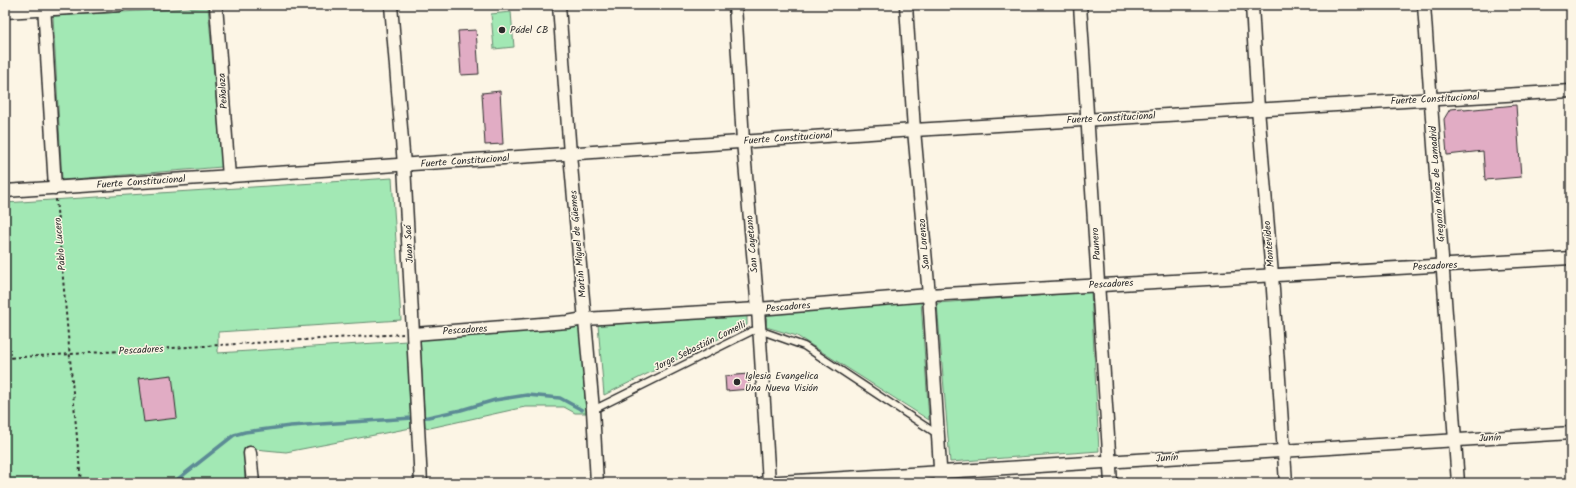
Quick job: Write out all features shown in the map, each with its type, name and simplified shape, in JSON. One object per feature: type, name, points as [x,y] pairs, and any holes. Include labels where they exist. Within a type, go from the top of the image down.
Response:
[{"type":"street","points":[[5,12],[44,7],[120,5]]},
{"type":"street","name":"Peñaloza","points":[[216,5],[230,177]]},
{"type":"street","name":"Juan Saá","points":[[391,5],[404,165],[421,483]]},
{"type":"street","name":"Martín Miguel de Güemes","points":[[559,5],[598,483]]},
{"type":"street","name":"San Cayetano","points":[[735,5],[743,141],[758,309],[769,483]]},
{"type":"street","name":"San Lorenzo","points":[[906,5],[914,130],[941,478]]},
{"type":"street","name":"Paunero","points":[[1080,5],[1111,483]]},
{"type":"street","name":"Montevideo","points":[[1252,5],[1258,109],[1272,275],[1286,483]]},
{"type":"street","name":"Gregorio Aráoz de Lamadrid","points":[[1424,5],[1458,483]]},
{"type":"street","points":[[44,7],[55,188]]},
{"type":"street","name":"Fuerte Constitucional","points":[[5,191],[1087,119],[1571,92]]},
{"type":"street","name":"Pescadores","points":[[414,334],[567,322],[584,319],[758,309],[928,295],[1571,258]]},
{"type":"street","name":"Junín","points":[[763,483],[941,478],[1110,462],[1571,434]]},
{"type":"street","points":[[250,453],[253,483]]},
{"type":"lane","name":"Jorge Sebastián Comelli","points":[[593,410],[752,331],[759,330],[804,346],[937,434]]},
{"type":"path","name":"Pablo Lucero","points":[[55,188],[81,483]]},
{"type":"path","name":"Pescadores","points":[[5,358],[414,334]]},
{"type":"green space","points":[[208,7],[222,167],[62,180],[53,16]]},
{"type":"green space","name":"Pádel CB","points":[[511,12],[514,47],[494,49],[491,14]]},
{"type":"green space","points":[[392,178],[401,320],[218,332],[218,353],[407,341],[411,428],[286,452],[244,448],[245,483],[5,483],[5,203]]},
{"type":"green space","points":[[1091,292],[1099,451],[950,462],[937,303]]},
{"type":"green space","points":[[921,302],[929,420],[797,336],[766,327],[767,314]]},
{"type":"green space","points":[[747,315],[747,325],[604,395],[598,325]]},
{"type":"green space","points":[[580,326],[586,413],[575,413],[564,407],[525,407],[430,428],[425,427],[420,337]]},
{"type":"building","points":[[476,30],[479,74],[461,75],[458,31]]},
{"type":"building","points":[[500,91],[503,144],[485,145],[482,93]]},
{"type":"building","points":[[1516,105],[1521,177],[1485,180],[1483,151],[1447,155],[1444,119],[1450,109],[1463,108],[1464,110]]},
{"type":"building","name":"Iglesia Evangelica Una Nueva Visión","points":[[748,374],[750,389],[726,391],[725,376]]},
{"type":"building","points":[[172,375],[177,418],[144,422],[138,379]]},
{"type":"waterway","points":[[173,483],[234,435],[245,432],[290,426],[428,417],[461,410],[495,400],[527,395],[560,398],[582,410]]},
{"type":"place","name":"Pádel CB","points":[[502,30]]},
{"type":"place","name":"Iglesia Evangelica Una Nueva Visión","points":[[737,382]]}]
